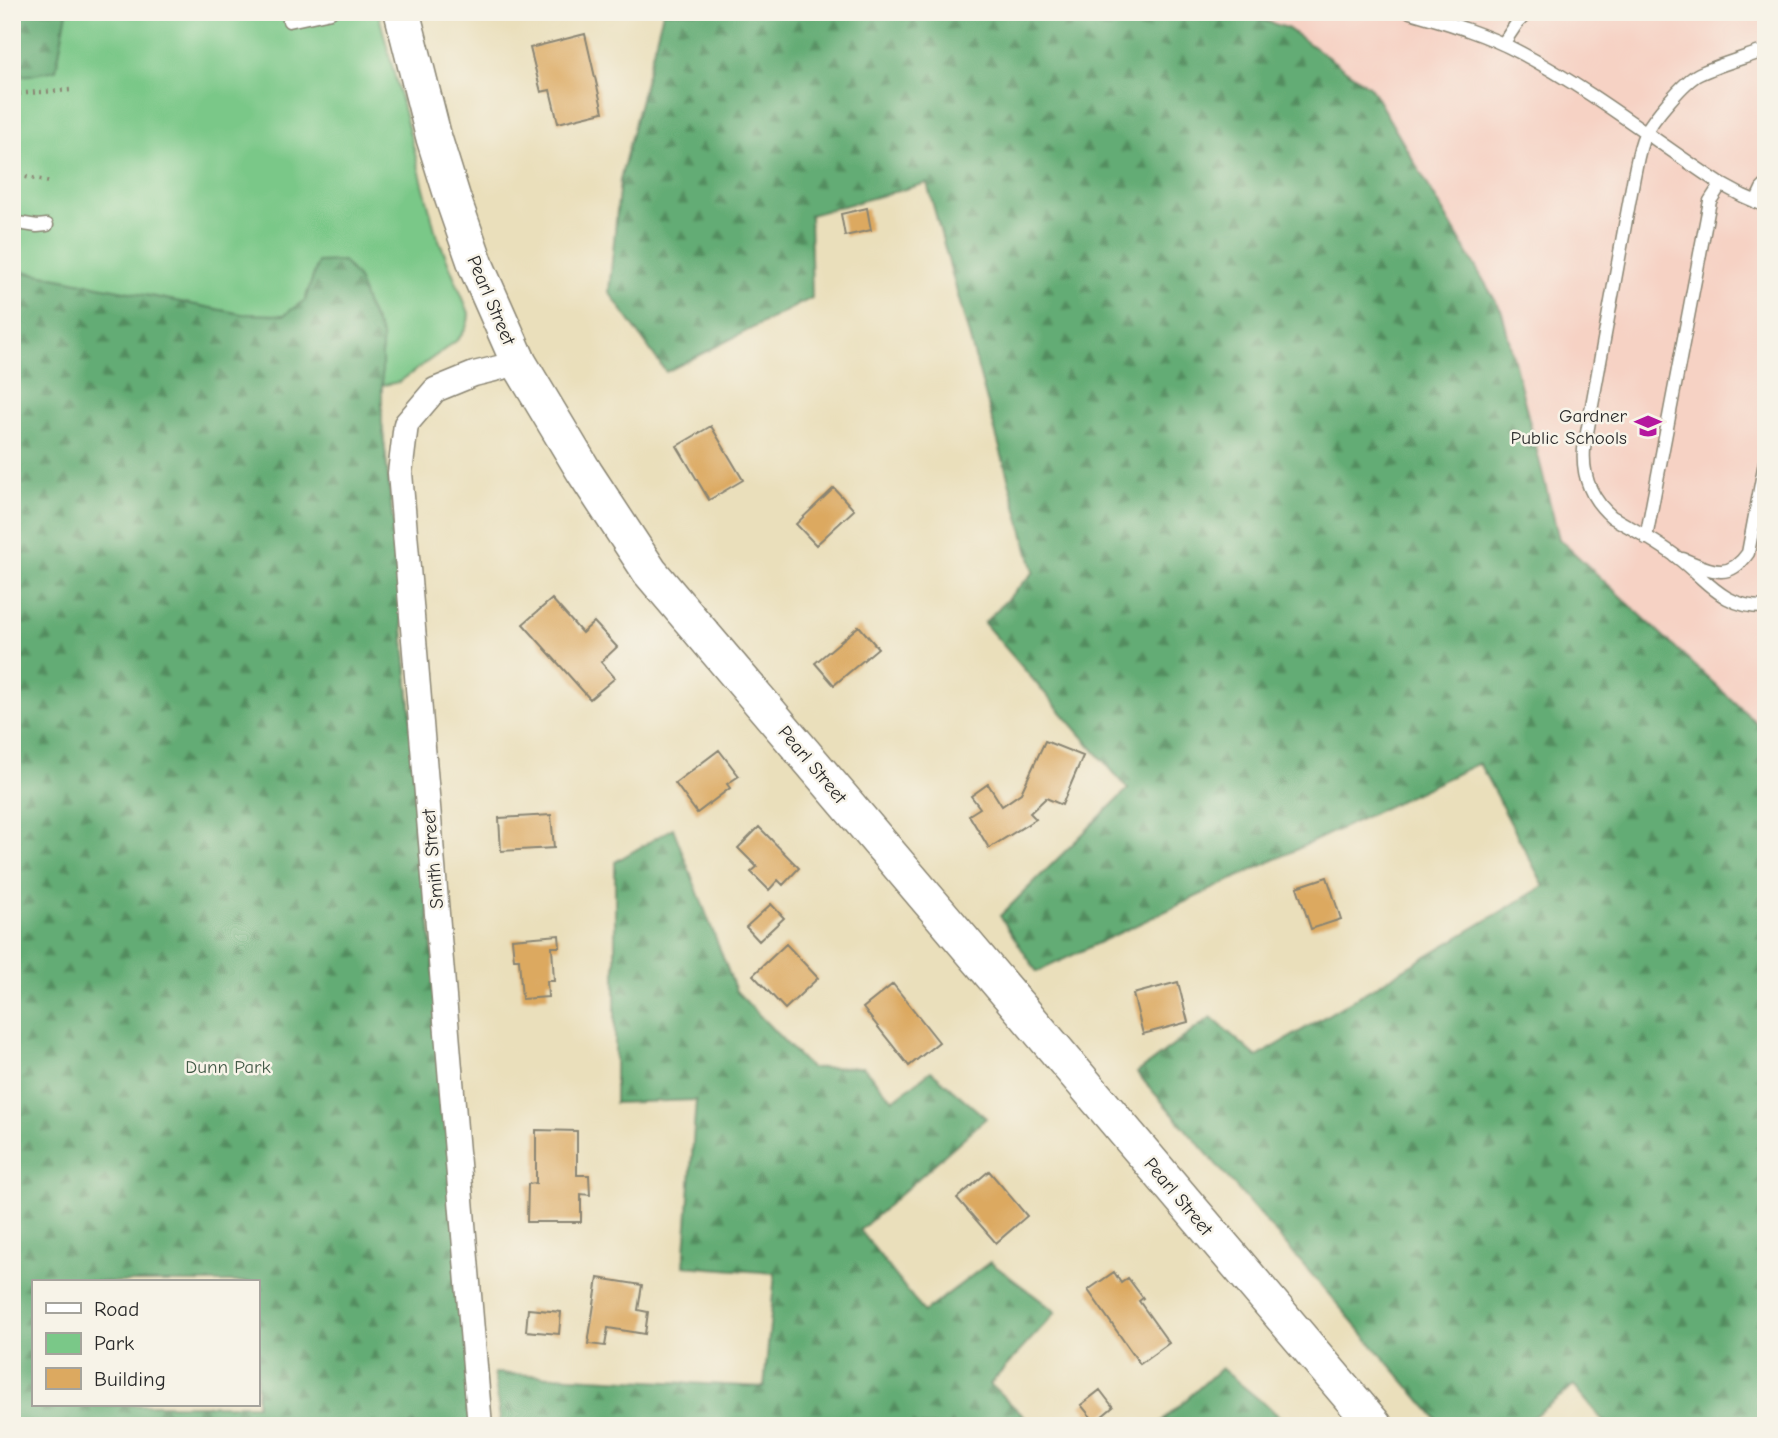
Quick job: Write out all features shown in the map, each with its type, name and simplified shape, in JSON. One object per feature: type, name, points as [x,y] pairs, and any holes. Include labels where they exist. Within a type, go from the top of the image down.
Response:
[{"type":"main road","name":"Pearl Street","points":[[402,12],[434,138],[453,199],[477,268],[519,363],[585,473],[650,572],[1375,1426]]},
{"type":"street","name":"Smith Street","points":[[480,1426],[400,473],[407,424],[435,390],[474,374],[519,363]]},
{"type":"lane","points":[[289,21],[331,12]]},
{"type":"lane","points":[[1410,12],[1460,26],[1520,52],[1563,77],[1721,184],[1761,204],[1762,189],[1766,185]]},
{"type":"lane","points":[[1503,44],[1528,12]]},
{"type":"lane","points":[[1766,50],[1698,75],[1687,83],[1646,133],[1634,176],[1583,465],[1591,491],[1605,511],[1677,557],[1716,592],[1732,602],[1766,607]]},
{"type":"lane","points":[[1646,538],[1710,201],[1721,184]]},
{"type":"lane","points":[[12,222],[47,225]]},
{"type":"lane","points":[[1677,557],[1722,572],[1731,570],[1741,562],[1748,553],[1766,457]]},
{"type":"path","points":[[12,94],[70,90]]},
{"type":"path","points":[[12,174],[50,182]]},
{"type":"shaded area","name":"Gardner Public Schools","points":[[1163,12],[1766,12],[1766,732],[1559,539],[1502,312]]},
{"type":"green space","name":"Dunn Park","points":[[12,12],[378,12],[435,230],[469,313],[466,328],[456,341],[399,382],[383,385],[382,379],[382,423],[476,1426],[12,1426]]},
{"type":"green space","points":[[12,12],[67,12],[56,70],[12,76]]},
{"type":"green space","points":[[663,12],[1237,12],[1287,28],[1371,88],[1502,312],[1559,539],[1766,732],[1766,1426],[1607,1426],[1574,1386],[1521,1426],[1443,1426],[1137,1073],[1211,1017],[1257,1057],[1544,886],[1479,763],[1037,972],[1000,916],[1128,789],[984,623],[1034,572],[927,183],[810,215],[812,298],[666,372],[609,292],[620,180]]},
{"type":"green space","name":"Dunn Park","points":[[343,261],[358,279],[382,336],[382,423],[475,1426],[12,1426],[12,269],[242,314],[284,315],[305,300],[318,262]]},
{"type":"green space","points":[[673,828],[736,991],[810,1068],[863,1067],[893,1100],[931,1071],[986,1118],[860,1230],[924,1312],[990,1262],[1056,1312],[990,1384],[1034,1426],[501,1426],[494,1373],[764,1387],[775,1273],[684,1266],[696,1100],[615,1103],[615,862]]},
{"type":"green space","points":[[1221,1368],[1291,1426],[1157,1426]]},
{"type":"building","points":[[585,34],[603,112],[558,123],[550,90],[541,92],[530,48]]},
{"type":"building","points":[[867,208],[871,230],[845,236],[841,214]]},
{"type":"building","points":[[711,426],[743,480],[709,500],[677,446]]},
{"type":"building","points":[[834,488],[854,510],[816,545],[796,524]]},
{"type":"building","points":[[552,599],[582,633],[594,622],[617,647],[601,662],[615,678],[590,699],[523,624]]},
{"type":"building","points":[[859,626],[878,648],[834,685],[815,663]]},
{"type":"building","points":[[1045,741],[1083,756],[1062,805],[1046,798],[1030,813],[1036,819],[989,848],[969,815],[980,808],[971,796],[988,784],[1002,806],[1021,793]]},
{"type":"building","points":[[719,750],[739,776],[727,784],[730,788],[697,813],[675,783]]},
{"type":"building","points":[[551,815],[554,848],[501,851],[499,818]]},
{"type":"building","points":[[759,827],[799,868],[783,885],[778,880],[769,890],[751,872],[757,867],[738,848]]},
{"type":"building","points":[[1327,877],[1341,919],[1311,929],[1297,887]]},
{"type":"building","points":[[771,904],[784,918],[759,941],[746,927]]},
{"type":"building","points":[[559,935],[560,947],[552,947],[554,981],[547,981],[548,997],[522,999],[519,959],[514,959],[512,939]]},
{"type":"building","points":[[786,944],[818,978],[785,1009],[753,975]]},
{"type":"building","points":[[1178,982],[1188,1022],[1143,1034],[1133,994]]},
{"type":"building","points":[[893,984],[939,1042],[909,1066],[863,1008]]},
{"type":"building","points":[[536,1130],[577,1131],[577,1175],[589,1175],[590,1195],[581,1194],[581,1222],[527,1222],[528,1184],[536,1183]]},
{"type":"building","points":[[989,1171],[1027,1216],[996,1243],[957,1198]]},
{"type":"building","points":[[1114,1272],[1121,1283],[1128,1278],[1143,1298],[1139,1301],[1169,1343],[1140,1364],[1088,1290]]},
{"type":"building","points":[[598,1278],[642,1285],[638,1310],[648,1312],[645,1334],[608,1328],[605,1346],[588,1344]]},
{"type":"building","points":[[528,1309],[561,1312],[559,1334],[526,1331]]},
{"type":"building","points":[[1100,1390],[1113,1407],[1095,1422],[1081,1405]]},
{"type":"place","name":"Gardner Public Schools","points":[[1648,426]]}]
